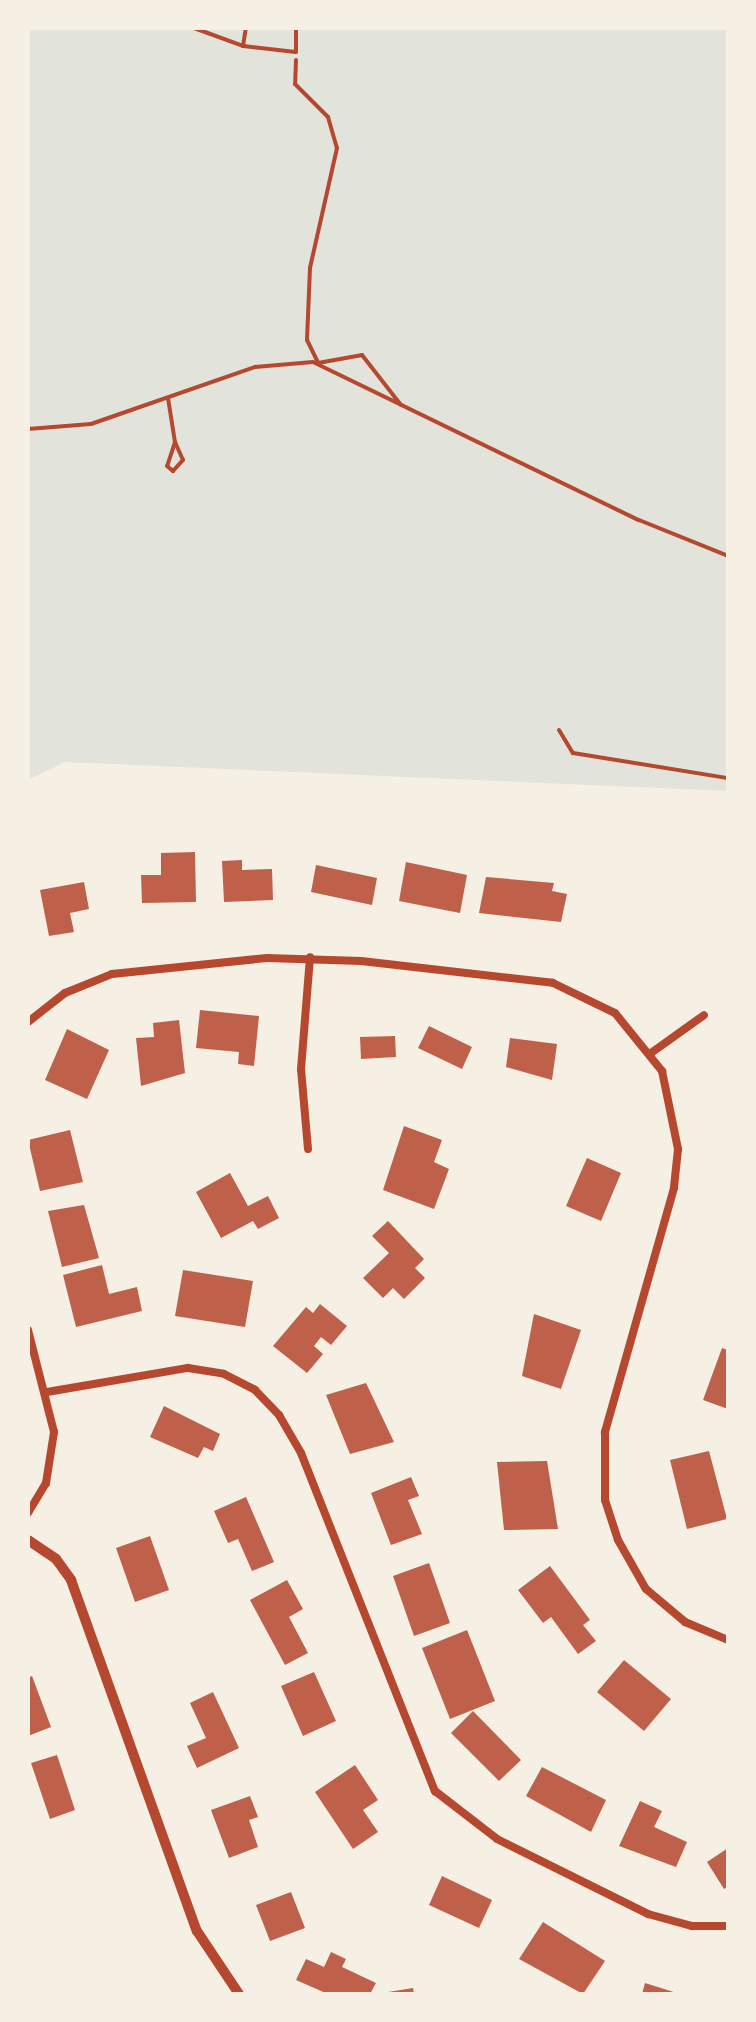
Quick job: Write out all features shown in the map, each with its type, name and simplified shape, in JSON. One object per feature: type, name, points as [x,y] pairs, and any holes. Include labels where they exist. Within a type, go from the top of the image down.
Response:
[{"type":"street","points":[[28,1022],[65,993],[112,974],[310,958],[566,987],[604,1005],[651,1053],[673,1100],[677,1168],[611,1406],[602,1479],[618,1540],[646,1589],[685,1622],[728,1640]]},
{"type":"street","points":[[308,1149],[301,1069],[310,958]]},
{"type":"street","points":[[651,1053],[704,1015]]},
{"type":"street","points":[[28,1330],[47,1392],[52,1458],[46,1484],[28,1513]]},
{"type":"street","points":[[47,1392],[188,1368],[224,1374],[255,1390],[301,1453],[416,1759],[435,1791],[497,1839],[648,1914],[692,1926],[728,1926]]},
{"type":"street","points":[[28,1540],[56,1559],[71,1580],[197,1931],[239,1994]]},
{"type":"lane","points":[[194,28],[244,46],[296,52],[296,28]]},
{"type":"lane","points":[[244,46],[246,28]]},
{"type":"path","points":[[296,52],[296,84],[328,117],[337,148],[304,326],[318,364],[728,556]]},
{"type":"path","points":[[28,428],[90,424],[261,365],[318,364],[362,356],[401,406]]},
{"type":"path","points":[[168,398],[175,442],[183,460],[173,471],[168,466],[175,442]]},
{"type":"path","points":[[559,730],[573,754],[728,778]]},
{"type":"shaded area","points":[[28,28],[728,28],[728,791],[65,762],[28,780]]},
{"type":"building","points":[[195,852],[196,902],[142,903],[141,875],[161,875],[161,853]]},
{"type":"building","points":[[242,860],[242,870],[272,869],[273,900],[224,902],[222,861]]},
{"type":"building","points":[[406,862],[467,875],[460,913],[399,901]]},
{"type":"building","points":[[316,865],[377,878],[372,905],[311,892]]},
{"type":"building","points":[[486,877],[554,883],[552,891],[567,894],[561,922],[479,913]]},
{"type":"building","points":[[84,882],[89,909],[70,913],[74,932],[49,936],[40,890]]},
{"type":"building","points":[[200,1010],[259,1016],[254,1066],[238,1064],[239,1052],[196,1048]]},
{"type":"building","points":[[179,1020],[185,1073],[141,1086],[136,1038],[154,1037],[153,1023]]},
{"type":"building","points":[[429,1026],[472,1047],[462,1069],[418,1048]]},
{"type":"building","points":[[67,1029],[109,1050],[87,1099],[45,1080]]},
{"type":"building","points":[[395,1036],[396,1057],[361,1059],[360,1037]]},
{"type":"building","points":[[510,1038],[557,1044],[552,1080],[506,1067]]},
{"type":"building","points":[[404,1126],[442,1140],[434,1162],[449,1169],[434,1209],[383,1190]]},
{"type":"building","points":[[70,1130],[83,1182],[40,1191],[28,1140]]},
{"type":"building","points":[[587,1158],[621,1173],[601,1221],[566,1206]]},
{"type":"building","points":[[230,1173],[248,1206],[268,1196],[279,1218],[258,1229],[253,1221],[221,1238],[196,1192]]},
{"type":"building","points":[[84,1205],[99,1258],[62,1267],[48,1211]]},
{"type":"building","points":[[388,1221],[424,1259],[415,1268],[425,1278],[404,1299],[393,1288],[383,1298],[363,1278],[389,1253],[372,1236]]},
{"type":"building","points":[[102,1265],[109,1294],[137,1287],[142,1311],[76,1327],[63,1275]]},
{"type":"building","points":[[183,1270],[253,1281],[245,1327],[175,1316]]},
{"type":"building","points":[[320,1304],[347,1326],[331,1345],[321,1337],[314,1346],[323,1354],[307,1373],[273,1346],[306,1307],[313,1313]]},
{"type":"building","points":[[534,1314],[581,1330],[561,1389],[522,1376]]},
{"type":"building","points":[[722,1348],[728,1350],[728,1409],[703,1400]]},
{"type":"building","points":[[366,1383],[394,1442],[350,1454],[326,1395]]},
{"type":"building","points":[[164,1406],[220,1434],[213,1451],[204,1447],[198,1458],[150,1437]]},
{"type":"building","points":[[709,1451],[727,1519],[687,1529],[670,1460]]},
{"type":"building","points":[[547,1461],[558,1529],[504,1530],[497,1462]]},
{"type":"building","points":[[411,1477],[419,1496],[408,1500],[422,1534],[391,1545],[371,1493]]},
{"type":"building","points":[[246,1497],[274,1562],[252,1571],[238,1539],[228,1543],[214,1511]]},
{"type":"building","points":[[150,1536],[169,1590],[135,1602],[116,1548]]},
{"type":"building","points":[[429,1563],[450,1623],[414,1636],[393,1576]]},
{"type":"building","points":[[550,1566],[590,1620],[583,1625],[596,1641],[578,1654],[551,1617],[543,1623],[518,1590]]},
{"type":"building","points":[[287,1580],[303,1609],[289,1617],[308,1653],[285,1665],[250,1600]]},
{"type":"building","points":[[467,1630],[495,1701],[450,1719],[422,1648]]},
{"type":"building","points":[[624,1660],[671,1699],[644,1731],[597,1692]]},
{"type":"building","points":[[314,1672],[336,1721],[303,1736],[281,1686]]},
{"type":"building","points":[[32,1676],[51,1727],[28,1736],[28,1678]]},
{"type":"building","points":[[213,1692],[239,1748],[197,1768],[187,1746],[206,1738],[190,1703]]},
{"type":"building","points":[[473,1711],[521,1760],[499,1781],[451,1733]]},
{"type":"building","points":[[57,1755],[75,1810],[50,1819],[31,1763]]},
{"type":"building","points":[[355,1765],[378,1800],[363,1810],[378,1832],[353,1849],[315,1792]]},
{"type":"building","points":[[542,1767],[606,1800],[591,1832],[526,1796]]},
{"type":"building","points":[[250,1796],[258,1817],[249,1820],[258,1847],[229,1858],[211,1810]]},
{"type":"building","points":[[640,1801],[662,1811],[654,1827],[687,1842],[676,1867],[619,1846]]},
{"type":"building","points":[[728,1848],[728,1887],[724,1889],[707,1862]]},
{"type":"building","points":[[442,1876],[492,1900],[479,1928],[429,1905]]},
{"type":"building","points":[[291,1892],[305,1928],[270,1941],[256,1905]]},
{"type":"building","points":[[543,1922],[605,1961],[583,1994],[519,1959]]},
{"type":"building","points":[[331,1952],[346,1959],[342,1967],[376,1983],[370,1994],[328,1994],[296,1980],[306,1959],[324,1967]]},
{"type":"building","points":[[645,1983],[680,1994],[642,1994]]},
{"type":"building","points":[[413,1988],[414,1994],[388,1994],[388,1992]]}]
